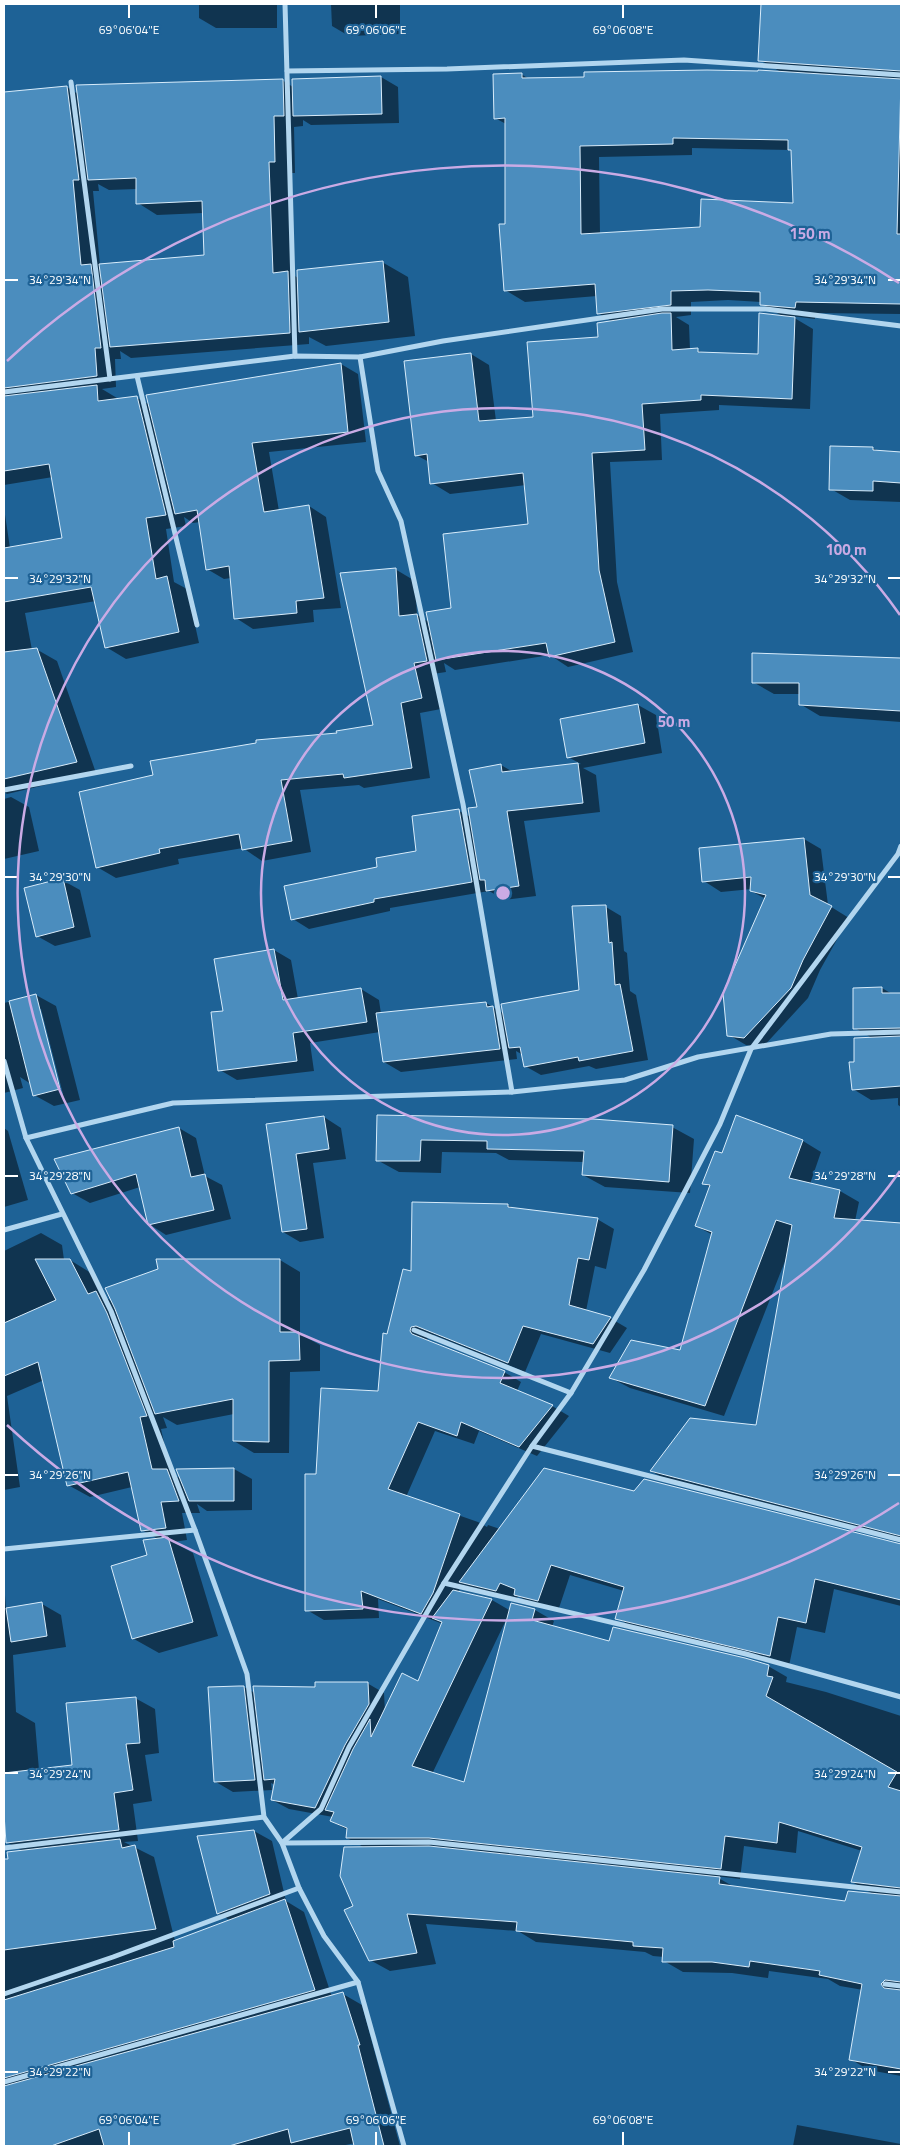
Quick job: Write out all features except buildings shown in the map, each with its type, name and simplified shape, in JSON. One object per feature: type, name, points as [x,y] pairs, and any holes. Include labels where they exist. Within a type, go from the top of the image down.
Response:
[{"type":"street","points":[[284,4],[295,356]]},
{"type":"street","points":[[286,71],[447,69],[684,60],[901,75]]},
{"type":"street","points":[[71,82],[110,379]]},
{"type":"street","points":[[4,392],[295,356],[360,357],[443,341],[662,309],[766,309],[901,326]]},
{"type":"street","points":[[360,357],[378,471],[401,521],[463,804],[512,1092]]},
{"type":"street","points":[[136,376],[197,625]]},
{"type":"street","points":[[4,790],[131,766]]},
{"type":"street","points":[[282,1843],[321,1809],[349,1748],[444,1583],[532,1446],[571,1393],[644,1270],[720,1124],[750,1050],[898,854],[901,846]]},
{"type":"street","points":[[26,1138],[174,1103],[512,1092],[625,1080],[698,1057],[750,1050],[831,1034],[901,1032]]},
{"type":"street","points":[[4,1061],[26,1138],[111,1311],[195,1530],[247,1674],[264,1817],[282,1843],[299,1888],[324,1936],[358,1982],[404,2146]]},
{"type":"street","points":[[4,1230],[62,1214]]},
{"type":"street","points":[[414,1330],[571,1393]]},
{"type":"street","points":[[532,1446],[901,1540]]},
{"type":"street","points":[[4,1549],[195,1530]]},
{"type":"street","points":[[444,1583],[746,1654],[901,1697]]},
{"type":"street","points":[[4,1848],[264,1817]]},
{"type":"street","points":[[282,1843],[429,1842],[901,1892]]},
{"type":"street","points":[[4,1994],[113,1957],[299,1888]]},
{"type":"street","points":[[4,2082],[358,1982]]},
{"type":"street","points":[[885,1984],[901,1986]]}]
